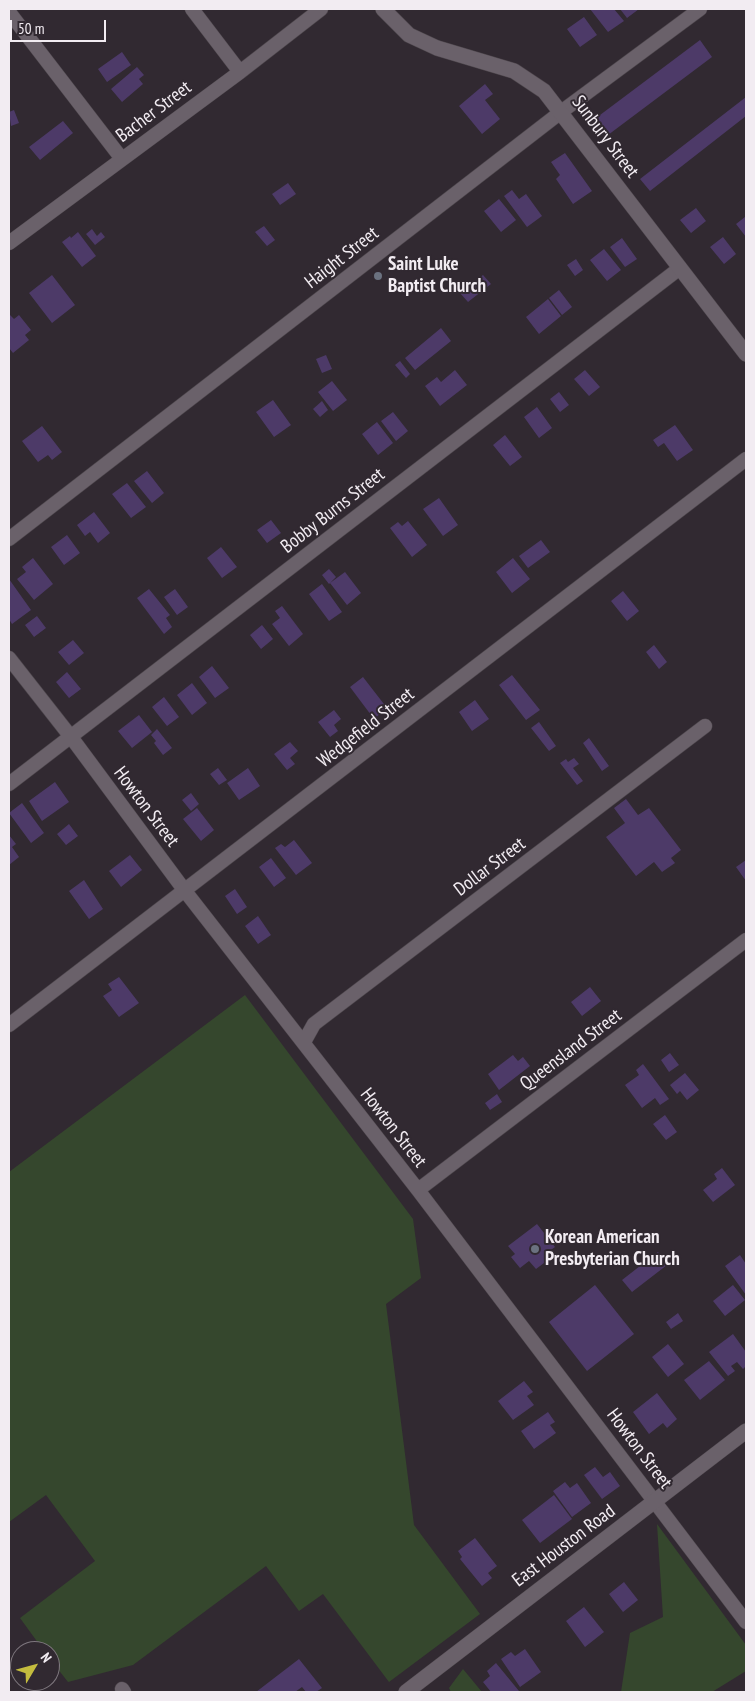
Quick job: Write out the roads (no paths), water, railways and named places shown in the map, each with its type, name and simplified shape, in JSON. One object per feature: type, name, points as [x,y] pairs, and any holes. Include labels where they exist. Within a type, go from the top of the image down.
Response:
[{"type":"street","points":[[192,9],[240,72]]},
{"type":"street","name":"Bacher Street","points":[[9,243],[240,72],[321,9]]},
{"type":"street","name":"Sunbury Street","points":[[383,9],[409,35],[437,48],[514,71],[544,91],[746,354]]},
{"type":"street","name":"Haight Street","points":[[9,539],[562,112],[700,9]]},
{"type":"street","points":[[9,12],[122,159]]},
{"type":"street","name":"Bobby Burns Street","points":[[9,784],[680,268]]},
{"type":"street","name":"Wedgefield Street","points":[[9,1025],[746,459]]},
{"type":"street","name":"Howton Street","points":[[9,658],[71,737],[185,891],[418,1190],[746,1622]]},
{"type":"street","name":"Dollar Street","points":[[304,1042],[314,1024],[705,726]]},
{"type":"street","name":"Queensland Street","points":[[418,1190],[746,940]]},
{"type":"street","name":"East Houston Road","points":[[406,1692],[656,1502],[746,1431]]},
{"type":"place","name":"Saint Luke Baptist Church","points":[[378,276]]},
{"type":"place","name":"Korean American Presbyterian Church","points":[[535,1249]]}]
